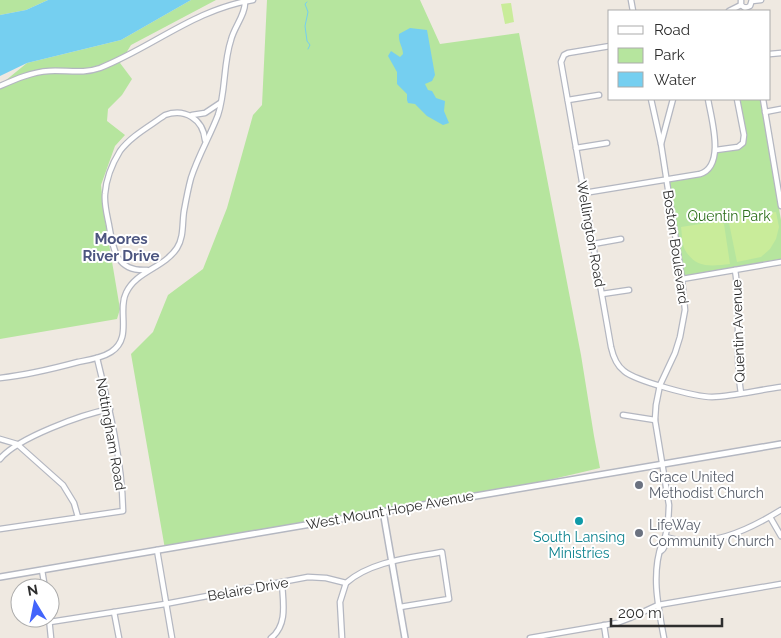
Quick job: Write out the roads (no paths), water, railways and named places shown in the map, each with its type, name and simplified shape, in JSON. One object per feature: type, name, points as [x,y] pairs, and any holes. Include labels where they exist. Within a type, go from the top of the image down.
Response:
[{"type":"street","points":[[0,86],[42,71],[83,72],[100,68],[201,15],[217,8],[253,0]]},
{"type":"street","points":[[731,10],[741,2],[748,9],[752,1],[760,0]]},
{"type":"street","points":[[0,378],[29,374],[97,358],[112,352],[121,340],[124,329],[122,304],[125,294],[136,280],[171,255],[179,244],[193,172],[218,115],[229,47],[245,8],[245,1]]},
{"type":"street","name":"Wellington Road","points":[[608,46],[564,55],[561,62],[611,348],[615,360],[626,373],[690,394],[723,396],[781,386]]},
{"type":"street","points":[[568,100],[599,95]]},
{"type":"street","points":[[651,100],[661,144]]},
{"type":"street","name":"Boston Boulevard","points":[[664,638],[655,581],[656,567],[662,543],[665,539],[669,505],[655,420],[660,385],[675,353],[684,322],[685,302],[661,144],[674,100]]},
{"type":"street","points":[[584,193],[700,174],[710,168],[716,150],[708,100]]},
{"type":"street","points":[[716,150],[738,147],[743,143],[744,135],[737,100]]},
{"type":"street","points":[[763,100],[781,206]]},
{"type":"street","points":[[149,270],[128,267],[120,261],[114,251],[105,204],[105,194],[110,172],[121,151],[131,139],[165,115],[175,112],[197,115],[205,113],[221,102]]},
{"type":"street","points":[[765,112],[781,109]]},
{"type":"street","points":[[188,114],[200,124],[205,142]]},
{"type":"street","points":[[576,148],[607,143]]},
{"type":"street","points":[[774,166],[781,165]]},
{"type":"street","points":[[593,244],[621,239]]},
{"type":"street","points":[[682,279],[781,262]]},
{"type":"street","name":"Quentin Avenue","points":[[735,270],[739,300],[737,358],[741,393]]},
{"type":"street","points":[[602,294],[629,290]]},
{"type":"street","name":"Nottingham Road","points":[[78,517],[122,511],[122,494],[110,409],[97,358]]},
{"type":"street","points":[[0,459],[17,444],[79,417],[110,409]]},
{"type":"street","points":[[623,415],[655,420]]},
{"type":"street","points":[[0,439],[17,444],[64,485],[74,503],[78,517],[0,530]]},
{"type":"street","name":"West Mount Hope Avenue","points":[[0,577],[781,444]]},
{"type":"street","points":[[665,539],[696,541],[726,537],[742,532],[781,510]]},
{"type":"street","points":[[383,511],[405,638]]},
{"type":"street","points":[[770,517],[781,536]]},
{"type":"street","points":[[157,550],[172,638]]},
{"type":"street","points":[[342,638],[340,602],[346,583],[355,575],[370,568],[392,562],[442,552],[450,599],[400,607]]},
{"type":"street","points":[[42,570],[43,578]]},
{"type":"street","name":"Belaire Drive","points":[[60,619],[165,604],[308,578],[326,578],[346,583]]},
{"type":"street","points":[[271,638],[278,631],[283,620],[282,583]]},
{"type":"street","points":[[530,638],[604,625],[630,618],[658,605],[781,584]]},
{"type":"street","points":[[114,612],[119,638]]},
{"type":"street","points":[[604,625],[606,638]]},
{"type":"water","points":[[48,0],[191,0],[121,40],[27,63],[0,76],[0,15],[26,10]]},
{"type":"water","points":[[410,28],[427,30],[435,75],[432,81],[425,84],[436,98],[445,101],[444,111],[449,123],[443,125],[427,116],[415,104],[408,103],[407,94],[397,84],[397,72],[388,56],[391,51],[400,57],[403,54],[399,34]]},
{"type":"waterway","points":[[307,2],[305,4],[308,12],[305,26],[307,41],[310,45],[308,49]]},
{"type":"place","name":"Grace United Methodist Church","points":[[639,485]]},
{"type":"place","name":"South Lansing Ministries","points":[[579,521]]},
{"type":"place","name":"LifeWay Community Church","points":[[639,533]]},
{"type":"district","name":"Moores River Drive","points":[[121,248]]},
{"type":"park label","name":"Quentin Park","points":[[729,216]]}]
